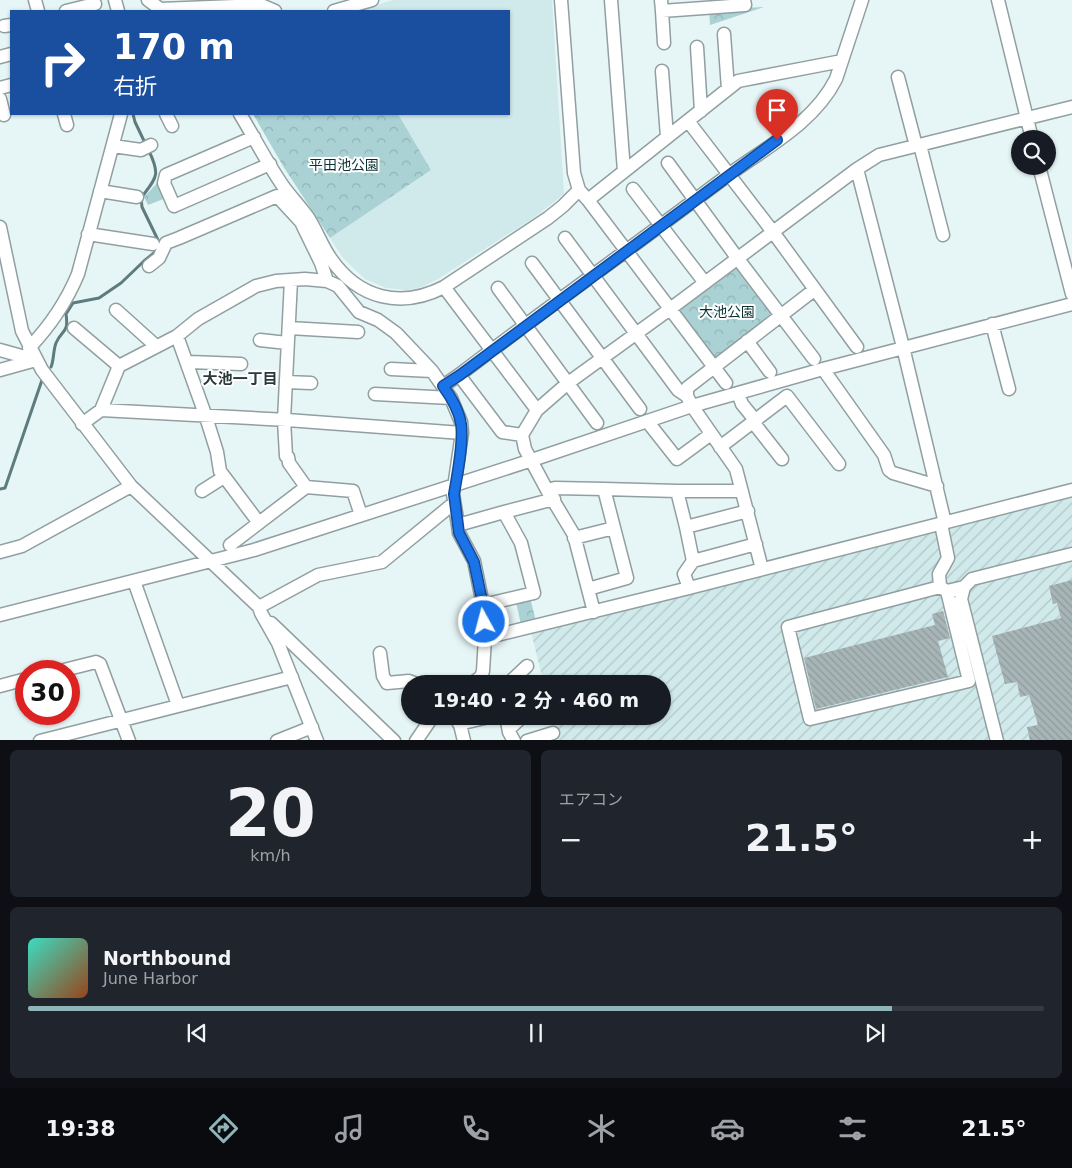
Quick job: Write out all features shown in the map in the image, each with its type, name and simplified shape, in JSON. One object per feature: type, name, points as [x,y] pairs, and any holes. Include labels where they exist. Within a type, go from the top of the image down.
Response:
[{"type":"street","points":[[148,0],[162,10],[261,5],[273,10]]},
{"type":"street","points":[[337,10],[372,0]]},
{"type":"street","points":[[561,0],[574,173],[579,190],[726,384]]},
{"type":"street","points":[[611,0],[624,171]]},
{"type":"street","points":[[664,43],[661,6],[745,5],[744,0]]},
{"type":"street","points":[[998,0],[1030,130]]},
{"type":"street","points":[[443,386],[696,200],[817,108],[831,89],[864,1]]},
{"type":"street","points":[[71,10],[95,5]]},
{"type":"street","points":[[724,34],[728,89]]},
{"type":"street","points":[[697,47],[701,110]]},
{"type":"street","points":[[588,200],[738,81],[842,61]]},
{"type":"street","points":[[662,71],[667,137]]},
{"type":"street","points":[[898,77],[943,235]]},
{"type":"street","points":[[0,99],[5,115]]},
{"type":"street","points":[[594,612],[574,538],[525,448],[522,435],[537,410],[568,383],[857,169],[879,155],[1072,107]]},
{"type":"street","points":[[29,348],[60,312],[78,274],[121,115]]},
{"type":"street","points":[[241,115],[304,220],[332,260],[345,275],[367,292],[380,297],[409,298],[444,287],[548,218],[579,190]]},
{"type":"street","points":[[688,121],[773,232],[857,347]]},
{"type":"street","points":[[254,137],[166,176],[164,183],[174,206],[270,164]]},
{"type":"street","points":[[113,146],[146,148]]},
{"type":"street","points":[[668,163],[819,364],[884,455],[889,470],[893,473],[937,486]]},
{"type":"street","points":[[857,169],[937,486],[948,558],[939,574],[943,589],[969,681],[810,719],[788,627],[943,589],[964,587]]},
{"type":"street","points":[[1041,175],[1072,294]]},
{"type":"street","points":[[633,189],[705,283]]},
{"type":"street","points":[[100,190],[137,197]]},
{"type":"street","points":[[149,266],[159,258],[166,243],[277,196],[304,220],[327,281]]},
{"type":"street","points":[[0,227],[19,319],[29,348],[82,424],[131,486],[394,740]]},
{"type":"street","points":[[88,234],[153,244]]},
{"type":"street","points":[[565,238],[678,390],[689,401],[736,469],[762,569]]},
{"type":"street","points":[[532,263],[640,409]]},
{"type":"street","points":[[291,280],[284,420],[286,456],[306,487]]},
{"type":"street","points":[[82,424],[101,410],[119,366],[177,336],[198,319],[256,286],[276,281],[291,280],[327,281],[338,286],[359,312],[378,320],[396,333],[432,371],[452,398],[461,422],[462,433],[454,503],[459,533],[474,562],[483,605],[485,638],[482,675]]},
{"type":"street","points":[[444,287],[537,410]]},
{"type":"street","points":[[498,288],[597,423]]},
{"type":"street","points":[[689,401],[688,388],[692,383],[814,290]]},
{"type":"street","points":[[0,615],[254,550],[648,421],[689,401],[738,393],[819,364],[903,347],[1072,304]]},
{"type":"street","points":[[116,310],[156,346]]},
{"type":"street","points":[[992,324],[1009,389]]},
{"type":"street","points":[[74,328],[119,366]]},
{"type":"street","points":[[289,328],[358,332]]},
{"type":"street","points":[[177,336],[206,417],[217,452],[220,471],[258,523]]},
{"type":"street","points":[[260,340],[287,342]]},
{"type":"street","points":[[747,341],[770,372]]},
{"type":"street","points":[[0,350],[36,360]]},
{"type":"street","points":[[0,370],[36,360]]},
{"type":"street","points":[[187,363],[241,364]]},
{"type":"street","points":[[391,369],[432,371]]},
{"type":"street","points":[[460,375],[502,432],[522,435]]},
{"type":"street","points":[[286,382],[311,383]]},
{"type":"street","points":[[738,393],[742,404],[782,459]]},
{"type":"street","points":[[375,394],[452,398]]},
{"type":"street","points":[[720,447],[787,396],[839,464]]},
{"type":"street","points":[[101,410],[284,420],[462,433]]},
{"type":"street","points":[[648,421],[677,460],[711,434]]},
{"type":"street","points":[[202,491],[224,477]]},
{"type":"street","points":[[0,552],[22,546],[131,486]]},
{"type":"street","points":[[230,545],[306,487],[353,491],[360,515]]},
{"type":"street","points":[[458,525],[504,512],[550,494],[555,488],[742,491]]},
{"type":"street","points":[[588,589],[627,578],[604,489]]},
{"type":"street","points":[[485,638],[1072,490]]},
{"type":"street","points":[[677,491],[694,561]]},
{"type":"street","points":[[260,610],[318,575],[382,562],[454,503]]},
{"type":"street","points":[[686,527],[748,511]]},
{"type":"street","points":[[483,605],[534,593],[521,543],[504,512]]},
{"type":"street","points":[[574,538],[614,528]]},
{"type":"street","points":[[689,588],[684,574],[694,561],[756,544]]},
{"type":"street","points":[[997,740],[961,599],[964,587],[972,579],[1072,554]]},
{"type":"street","points":[[134,581],[178,705]]},
{"type":"street","points":[[260,610],[278,643],[317,740]]},
{"type":"street","points":[[380,653],[383,676],[387,683],[401,682]]},
{"type":"street","points":[[80,666],[96,662],[100,664],[129,740]]},
{"type":"street","points":[[518,675],[527,666]]},
{"type":"street","points":[[40,740],[292,677]]},
{"type":"street","points":[[0,686],[15,682]]},
{"type":"street","points":[[416,740],[427,725]]},
{"type":"street","points":[[460,725],[464,740]]},
{"type":"street","points":[[276,740],[312,727]]},
{"type":"street","points":[[527,740],[553,733]]},
{"type":"shaded area","points":[[393,0],[552,0],[564,194],[536,216],[438,279],[422,287],[407,290],[386,288],[365,279],[343,258],[330,238],[431,170],[399,115],[510,115],[510,10],[358,10]]},
{"type":"shaded area","points":[[1072,495],[1072,740],[558,740],[554,725],[671,725],[671,675],[542,675],[531,632]]},
{"type":"green space","points":[[764,7],[710,25],[709,10]]},
{"type":"green space","name":"平田池公園","points":[[254,115],[399,115],[431,170],[330,238],[283,166]]},
{"type":"green space","points":[[159,181],[166,198],[148,205],[144,197]]},
{"type":"green space","name":"大池公園","points":[[736,265],[777,312],[715,363],[675,311]]},
{"type":"green space","points":[[530,598],[536,621],[521,625],[516,602]]},
{"type":"building","points":[[1072,580],[1072,740],[1030,740],[1027,727],[1038,725],[1029,695],[1020,697],[1017,682],[1005,684],[992,636],[1061,618],[1057,603],[1053,604],[1049,586]]},
{"type":"building","points":[[943,611],[950,638],[938,641],[948,677],[816,709],[804,658],[935,625],[932,614]]},
{"type":"waterway","points":[[133,115],[146,145]]},
{"type":"waterway","points":[[149,151],[156,172],[153,181],[141,198],[142,207],[159,244]]},
{"type":"waterway","points":[[51,367],[56,343],[66,328],[66,314],[73,303],[99,298],[121,283],[156,250]]},
{"type":"waterway","points":[[0,489],[5,488],[42,380]]},
{"type":"district","name":"大池一丁目","points":[[240,379]]},
{"type":"route","points":[[484,622],[483,605],[474,562],[462,542],[454,503],[462,433],[461,422],[456,406],[443,386],[777,140]]}]
